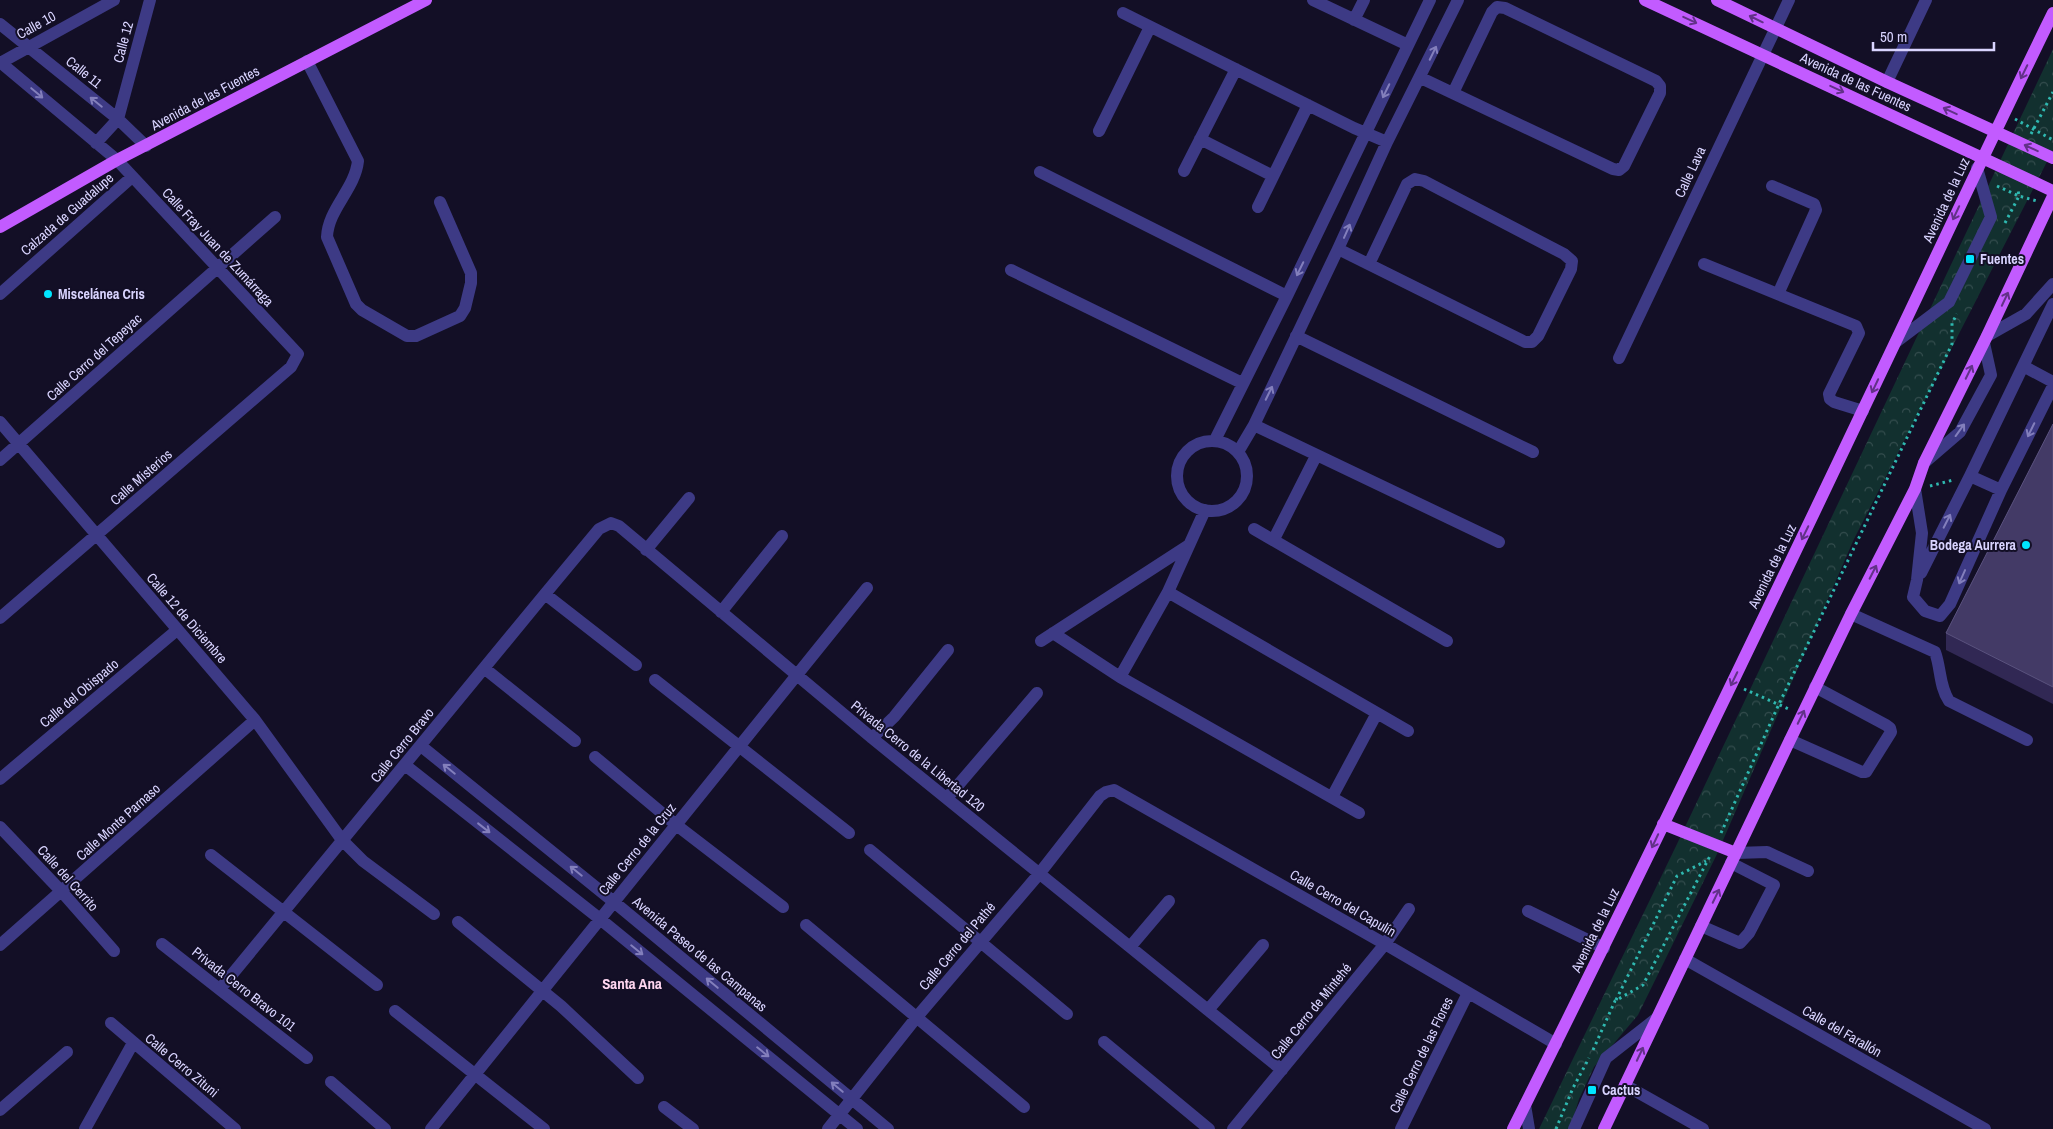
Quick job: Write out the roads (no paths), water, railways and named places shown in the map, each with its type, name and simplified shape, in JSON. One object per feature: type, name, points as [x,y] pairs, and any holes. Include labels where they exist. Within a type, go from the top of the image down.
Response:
[{"type":"main road","name":"Avenida de las Fuentes","points":[[0,227],[117,160],[426,0]]},
{"type":"main road","name":"Avenida de las Fuentes","points":[[1646,0],[1762,54],[1979,163],[2014,173],[2053,192]]},
{"type":"main road","name":"Avenida de las Fuentes","points":[[1717,0],[1887,82],[2053,158]]},
{"type":"main road","name":"Avenida de la Luz","points":[[1513,1129],[1604,948],[1863,412],[1979,163],[2053,13]]},
{"type":"main road","points":[[1604,1129],[1815,687],[1915,489],[1924,463],[1986,340],[2051,200]]},
{"type":"main road","points":[[1663,824],[1716,844],[1734,858]]},
{"type":"street","name":"Calle 10","points":[[0,62],[114,0]]},
{"type":"street","name":"Calle 12","points":[[96,143],[118,119],[150,0]]},
{"type":"street","points":[[1313,0],[1408,45]]},
{"type":"street","points":[[1354,20],[1364,0]]},
{"type":"street","points":[[1215,440],[1430,0]]},
{"type":"street","points":[[1238,452],[1254,425],[1387,142],[1421,78],[1458,0]]},
{"type":"street","name":"Calle Lava","points":[[1619,358],[1789,0]]},
{"type":"street","points":[[1887,82],[1926,0]]},
{"type":"street","points":[[1421,78],[1613,169],[1619,170],[1624,166],[1660,93],[1660,86],[1656,81],[1514,12],[1505,8],[1497,8],[1492,12],[1453,93]]},
{"type":"street","points":[[1123,13],[1387,142]]},
{"type":"street","name":"Calle 11","points":[[0,24],[118,119],[146,146]]},
{"type":"street","points":[[1099,131],[1150,27]]},
{"type":"street","points":[[307,61],[358,161],[357,173],[327,226],[327,237],[356,304],[362,310],[407,336],[416,336],[460,316],[465,308],[471,283],[471,273],[440,202]]},
{"type":"street","points":[[0,62],[117,160]]},
{"type":"street","points":[[1184,171],[1236,69]]},
{"type":"street","points":[[1258,207],[1308,105]]},
{"type":"street","points":[[1200,139],[1273,176]]},
{"type":"street","name":"Calle Fray Juan de Zumárraga","points":[[117,160],[298,354]]},
{"type":"street","points":[[1896,342],[1949,302],[1992,217],[1979,163]]},
{"type":"street","points":[[1040,172],[1287,296]]},
{"type":"street","name":"Calzada de Guadalupe","points":[[0,294],[132,177]]},
{"type":"street","points":[[1338,249],[1525,342],[1532,342],[1538,336],[1571,269],[1572,261],[1564,254],[1424,181],[1415,179],[1407,184],[1369,264]]},
{"type":"street","points":[[1772,186],[1814,204],[1816,210],[1778,294]]},
{"type":"street","name":"Calle Cerro del Tepeyac","points":[[0,460],[276,217]]},
{"type":"street","points":[[1704,264],[1856,326],[1859,333],[1829,394],[1830,399],[1834,402],[1863,412]]},
{"type":"street","points":[[1010,270],[1242,383]]},
{"type":"street","points":[[1924,463],[1960,432],[1990,375],[1986,340],[2026,314],[2053,284]]},
{"type":"street","points":[[1917,580],[1970,476],[2053,304]]},
{"type":"street","points":[[1296,336],[1533,452]]},
{"type":"street","name":"Calle Misterios","points":[[0,618],[291,367],[298,354]]},
{"type":"street","points":[[2023,366],[2053,382]]},
{"type":"street","points":[[1915,489],[1922,532],[1917,580],[1913,597],[1924,611],[1940,616],[1950,604],[2001,490],[2053,386]]},
{"type":"street","name":"Calle 12 de Diciembre","points":[[0,422],[255,720],[342,840],[363,861],[434,914]]},
{"type":"street","points":[[1254,425],[1499,542]]},
{"type":"street","points":[[1215,440],[1228,444],[1238,452],[1245,463],[1248,477],[1244,491],[1236,502],[1224,509],[1205,510],[1196,508],[1185,499],[1178,486],[1177,471],[1182,458],[1190,448],[1202,442],[1215,440]]},
{"type":"street","points":[[1274,539],[1316,456]]},
{"type":"street","points":[[1970,476],[2001,490]]},
{"type":"street","points":[[646,550],[689,498]]},
{"type":"street","points":[[1120,677],[1168,592],[1205,510]]},
{"type":"street","name":"Privada Cerro de la Libertad 120","points":[[612,523],[619,526],[796,676],[1282,1070]]},
{"type":"street","name":"Calle Cerro Bravo","points":[[220,989],[545,594],[599,530],[612,523]]},
{"type":"street","points":[[1254,528],[1447,641]]},
{"type":"street","points":[[721,612],[782,536]]},
{"type":"street","points":[[1041,641],[1189,545]]},
{"type":"street","name":"Calle Cerro de la Cruz","points":[[431,1129],[867,588]]},
{"type":"street","points":[[1168,592],[1408,731]]},
{"type":"street","points":[[545,594],[636,665]]},
{"type":"street","points":[[1851,614],[1935,652],[1940,665],[1942,691],[1948,701],[2026,740]]},
{"type":"street","name":"Calle del Obispado","points":[[0,779],[177,630]]},
{"type":"street","points":[[1053,633],[1120,677],[1359,813]]},
{"type":"street","points":[[872,738],[894,717],[948,650]]},
{"type":"street","points":[[484,668],[575,741]]},
{"type":"street","points":[[655,680],[849,833]]},
{"type":"street","points":[[1790,740],[1862,772],[1866,772],[1891,732],[1890,728],[1886,725],[1815,687]]},
{"type":"street","points":[[948,798],[1037,693]]},
{"type":"street","points":[[1332,797],[1377,713]]},
{"type":"street","name":"Calle Monte Parnaso","points":[[0,945],[255,720]]},
{"type":"street","name":"Avenida Paseo de las Campanas","points":[[421,746],[614,902],[888,1129]]},
{"type":"street","points":[[594,757],[676,824],[783,907]]},
{"type":"street","points":[[405,765],[600,919],[856,1129]]},
{"type":"street","name":"Calle Cerro del Pathé","points":[[828,1129],[916,1018],[1039,874],[1100,796],[1114,790]]},
{"type":"street","name":"Calle Cerro del Capulín","points":[[1114,790],[1385,944],[1556,1044]]},
{"type":"street","name":"Calle del Cerrito","points":[[0,827],[62,892],[114,951]]},
{"type":"street","points":[[870,850],[1067,1014]]},
{"type":"street","points":[[1734,858],[1766,852],[1808,871]]},
{"type":"street","points":[[210,855],[377,984]]},
{"type":"street","points":[[1701,926],[1740,943],[1749,933],[1774,885],[1734,858]]},
{"type":"street","points":[[1130,948],[1169,901]]},
{"type":"street","name":"Calle Cerro de Mintehé","points":[[1233,1129],[1385,944],[1409,909]]},
{"type":"street","points":[[1528,911],[1604,948]]},
{"type":"street","points":[[458,922],[561,1006],[638,1078]]},
{"type":"street","points":[[806,925],[1024,1107]]},
{"type":"street","name":"Privada Cerro Bravo 101","points":[[162,944],[307,1058]]},
{"type":"street","points":[[1208,1010],[1263,945]]},
{"type":"street","name":"Calle del Farallón","points":[[1685,959],[1985,1129]]},
{"type":"street","name":"Calle Cerro de las Flores","points":[[1401,1129],[1468,993]]},
{"type":"street","points":[[395,1011],[544,1129]]},
{"type":"street","points":[[1574,1129],[1606,1058],[1657,1018]]},
{"type":"street","name":"Calle Cerro Zituni","points":[[111,1023],[234,1129]]},
{"type":"street","points":[[1104,1042],[1209,1129]]},
{"type":"street","points":[[85,1129],[133,1043]]},
{"type":"street","points":[[0,1110],[67,1052]]},
{"type":"street","points":[[331,1082],[385,1129]]},
{"type":"street","points":[[1625,1085],[1703,1129]]},
{"type":"street","points":[[1525,1105],[1529,1129]]},
{"type":"street","points":[[664,1107],[693,1129]]},
{"type":"place","name":"Fuentes","points":[[1970,259]]},
{"type":"place","name":"Miscelánea Cris","points":[[48,294]]},
{"type":"place","name":"Bodega Aurrera","points":[[2026,545]]},
{"type":"place","name":"Cactus","points":[[1592,1090]]},
{"type":"district","name":"Santa Ana","points":[[632,983]]}]
